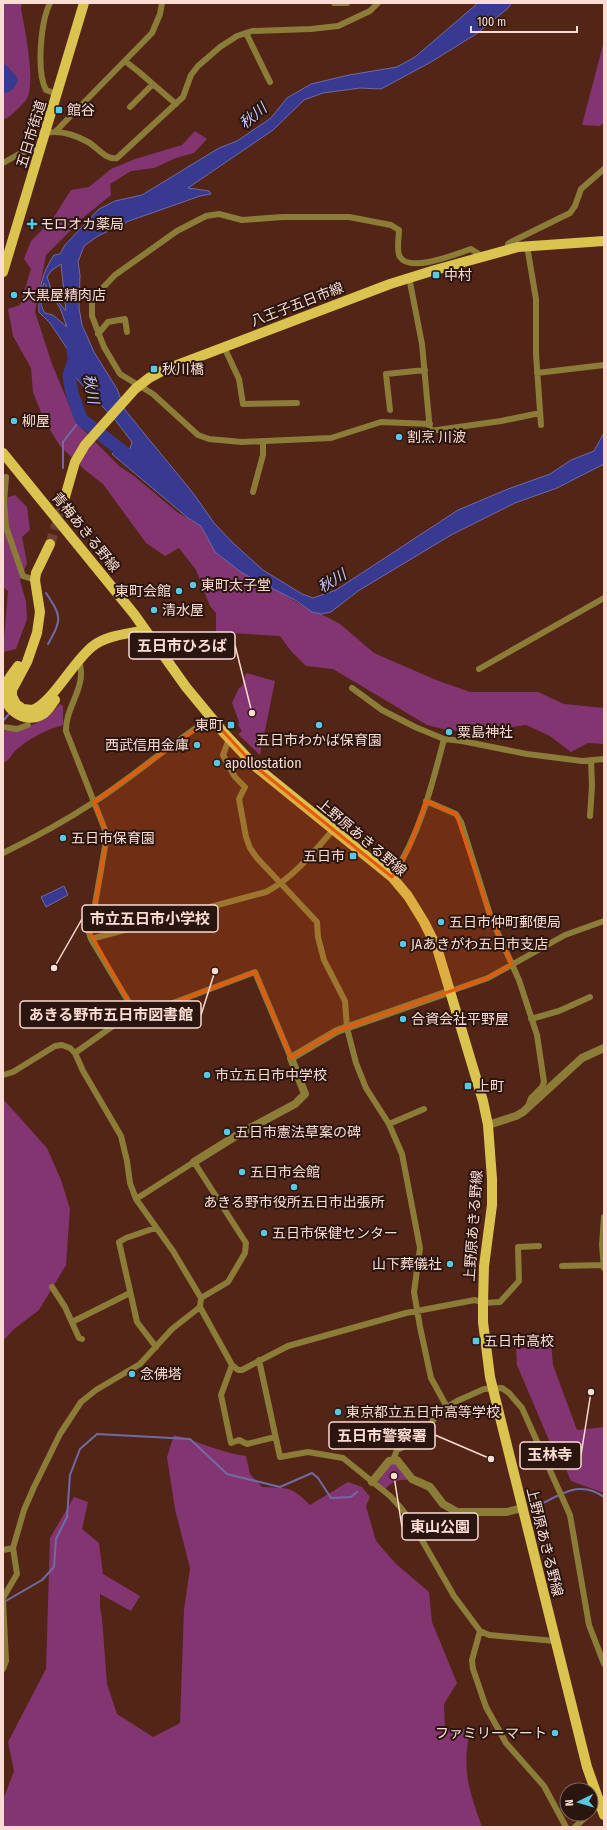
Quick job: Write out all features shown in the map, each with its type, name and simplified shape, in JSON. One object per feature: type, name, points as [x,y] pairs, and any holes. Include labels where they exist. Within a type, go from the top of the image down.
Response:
[{"type":"main road","name":"五日市街道","points":[[3,272],[42,145],[51,132],[57,94],[84,3]]},
{"type":"main road","name":"八王子五日市線","points":[[65,497],[75,462],[85,445],[135,389],[164,370],[409,277],[508,249],[527,246],[604,241]]},
{"type":"main road","name":"青梅あきる野線","points":[[3,453],[145,630]]},
{"type":"main road","points":[[50,544],[39,565],[35,580],[40,612],[38,628],[33,644],[7,688],[7,703],[12,711],[23,717],[31,718],[40,716],[51,706],[79,661],[92,647],[100,642],[145,630]]},
{"type":"main road","name":"上野原あきる野線","points":[[145,630],[211,718],[256,767],[392,877],[408,896],[431,934],[445,968],[488,1125],[492,1179],[492,1205],[484,1266],[483,1303],[484,1337],[492,1388],[587,1767],[604,1815]]},
{"type":"street","points":[[50,3],[43,25],[42,69],[46,90],[57,94]]},
{"type":"street","points":[[51,132],[152,33],[160,14],[162,3]]},
{"type":"street","points":[[334,3],[347,3]]},
{"type":"street","points":[[51,132],[88,142],[113,159],[120,156],[183,97],[191,75],[198,66],[220,47],[246,33],[338,26],[370,12],[378,3]]},
{"type":"street","points":[[246,33],[270,82]]},
{"type":"street","points":[[125,61],[176,104]]},
{"type":"street","points":[[130,107],[153,84]]},
{"type":"street","points":[[3,163],[19,154],[42,145]]},
{"type":"street","points":[[508,249],[508,244],[511,242],[570,213],[581,189],[604,169]]},
{"type":"street","points":[[430,424],[381,422],[331,438],[263,442],[215,440],[198,435],[153,394],[135,389],[116,370],[98,334],[92,316],[92,303],[95,296],[109,280],[176,230],[202,218],[213,215],[226,215],[242,220],[323,216],[373,221],[391,225],[399,230],[399,254],[401,258],[407,262],[426,263],[471,250],[482,256]]},
{"type":"street","points":[[527,246],[536,299],[537,372],[541,425]]},
{"type":"street","points":[[409,277],[425,370],[430,431],[501,421],[540,413]]},
{"type":"street","points":[[98,334],[108,322],[125,319],[127,332]]},
{"type":"street","points":[[224,347],[239,379],[243,404],[297,403]]},
{"type":"street","points":[[537,372],[604,365]]},
{"type":"street","points":[[390,410],[386,374],[425,370]]},
{"type":"street","points":[[253,492],[263,456],[263,442]]},
{"type":"street","points":[[15,468],[4,478],[6,527],[23,576],[35,580]]},
{"type":"street","points":[[479,669],[604,598]]},
{"type":"street","points":[[79,661],[82,675],[68,716],[66,731],[107,835],[93,916],[88,920],[87,927],[92,939],[134,1011]]},
{"type":"street","points":[[352,688],[382,710],[415,728],[444,740],[462,741],[527,754],[582,761],[604,759]]},
{"type":"street","points":[[3,853],[54,826],[94,802],[178,739],[211,718]]},
{"type":"street","points":[[3,727],[17,729],[28,725]]},
{"type":"street","points":[[229,738],[223,755],[235,777],[245,787],[239,799],[246,837],[250,848],[317,922],[318,937],[324,960],[345,1001],[347,1028],[356,1064],[366,1088],[388,1124],[402,1154],[420,1248],[414,1292],[431,1378],[447,1407]]},
{"type":"street","points":[[392,877],[409,848],[426,801],[444,740]]},
{"type":"street","points":[[590,816],[592,786],[591,760]]},
{"type":"street","points":[[426,801],[456,814],[461,822],[492,918],[512,964],[532,1019],[537,1035],[544,1082],[531,1098],[528,1108]]},
{"type":"street","points":[[92,939],[266,892],[281,884],[313,853],[333,830]]},
{"type":"street","points":[[291,1058],[347,1028],[488,978],[565,935],[604,921]]},
{"type":"street","points":[[75,1053],[134,1011],[165,1006],[255,972],[305,1094],[295,1104],[239,1134],[136,1199]]},
{"type":"street","points":[[532,1019],[559,1011],[590,997]]},
{"type":"street","points":[[3,1075],[13,1072],[55,1046],[62,1045],[70,1048],[75,1053],[83,1071],[121,1136],[130,1183],[136,1199],[172,1251],[201,1298],[200,1307],[232,1366],[238,1370],[242,1370],[288,1346],[376,1320],[475,1300],[483,1303],[500,1302],[520,1280],[518,1247],[539,1246]]},
{"type":"street","points":[[488,1125],[516,1116],[528,1108],[582,1058],[604,1048]]},
{"type":"street","points":[[388,1124],[424,1109]]},
{"type":"street","points":[[194,1162],[246,1243],[244,1253],[228,1282],[201,1298]]},
{"type":"street","points":[[562,1266],[604,1266],[602,1245],[604,1217]]},
{"type":"street","points":[[155,1228],[119,1242],[137,1322],[156,1347]]},
{"type":"street","points":[[52,1287],[65,1307],[79,1338],[82,1339]]},
{"type":"street","points":[[72,1322],[130,1293]]},
{"type":"street","points":[[3,1598],[17,1574],[13,1548],[24,1510],[34,1487],[73,1413],[88,1395],[134,1368],[172,1329],[200,1307]]},
{"type":"street","points":[[259,1360],[280,1457],[308,1452],[335,1455],[343,1458],[401,1508],[454,1596],[480,1631],[489,1635],[555,1641]]},
{"type":"street","points":[[232,1366],[221,1395],[231,1443],[239,1440],[247,1444],[275,1437]]},
{"type":"street","points":[[372,1482],[385,1465],[393,1460],[397,1450],[427,1435],[433,1420],[447,1407],[463,1398],[492,1388],[505,1390],[522,1408],[561,1491],[574,1531],[589,1625],[604,1664]]},
{"type":"street","points":[[393,1460],[400,1464],[412,1479],[430,1487],[443,1504],[457,1512],[506,1512],[522,1508]]},
{"type":"street","points":[[3,1550],[13,1548]]},
{"type":"street","points":[[3,1601],[6,1661],[3,1668]]},
{"type":"street","points":[[480,1631],[472,1660],[472,1668],[486,1707],[506,1743],[544,1786],[566,1827]]},
{"type":"highlighted area","points":[[211,718],[256,767],[392,877],[409,848],[426,801],[456,814],[491,918],[512,964],[488,978],[337,1031],[291,1058],[255,972],[165,1006],[134,1011],[87,927],[93,916],[107,835],[94,802]]},
{"type":"shaded area","points":[[3,3],[22,3],[21,8],[30,69],[29,92],[26,100],[6,119],[3,118]]},
{"type":"shaded area","points":[[604,41],[604,122],[600,126],[582,125]]},
{"type":"shaded area","points":[[195,131],[207,139],[194,153],[176,158],[154,168],[131,171],[110,184],[111,195],[85,216],[46,255],[35,312],[52,364],[76,422],[119,466],[134,476],[177,512],[201,526],[215,552],[312,612],[321,614],[340,624],[374,653],[436,680],[470,692],[538,692],[564,704],[604,708],[604,744],[588,743],[571,752],[550,736],[526,725],[471,733],[427,725],[333,669],[306,666],[291,651],[280,636],[216,632],[216,613],[210,606],[196,570],[179,548],[165,556],[146,543],[103,484],[86,471],[60,446],[44,420],[33,392],[31,368],[13,336],[8,309],[20,305],[31,269],[24,259],[31,241],[52,220],[71,190],[89,187],[111,169],[135,159],[182,145]]},
{"type":"shaded area","points":[[15,495],[27,507],[30,530],[22,537],[27,563],[20,580],[26,602],[27,619],[16,649],[3,652],[8,591],[3,587],[3,499]]},
{"type":"shaded area","points":[[246,673],[275,681],[260,755],[238,734],[242,731],[238,725],[239,722],[232,703],[239,688],[242,686]]},
{"type":"shaded area","points":[[60,704],[63,706],[63,725],[50,729],[32,738],[16,750],[9,759],[3,763],[3,731],[20,729],[34,724],[48,716]]},
{"type":"shaded area","points":[[3,1099],[47,1148],[61,1180],[70,1209],[66,1265],[39,1310],[14,1329],[3,1341]]},
{"type":"shaded area","points":[[551,1344],[553,1365],[577,1430],[604,1427],[604,1493],[571,1481],[555,1444],[551,1445],[517,1365],[516,1349]]},
{"type":"shaded area","points":[[174,1435],[246,1456],[250,1474],[262,1487],[289,1489],[298,1494],[310,1505],[348,1482],[362,1487],[370,1497],[366,1506],[376,1541],[396,1564],[429,1592],[432,1622],[457,1683],[444,1704],[445,1729],[470,1729],[467,1757],[468,1779],[473,1801],[482,1827],[3,1827],[3,1800],[14,1771],[8,1742],[46,1669],[50,1538],[74,1497],[88,1502],[82,1529],[99,1543],[103,1574],[140,1596],[131,1611],[100,1594],[107,1684],[117,1714],[153,1737],[180,1723],[184,1610],[190,1568],[175,1509],[167,1457]]},
{"type":"shaded area","points":[[391,1463],[397,1463],[411,1478],[394,1482],[385,1490],[378,1483],[378,1479]]},
{"type":"water","points":[[478,3],[512,3],[507,9],[476,34],[431,62],[381,89],[360,88],[323,93],[304,100],[273,130],[188,188],[209,191],[211,194],[200,196],[129,221],[98,236],[84,246],[78,262],[80,275],[79,308],[82,325],[94,352],[117,389],[125,410],[193,493],[214,523],[233,543],[263,570],[302,594],[313,598],[336,590],[458,510],[508,489],[550,474],[571,460],[594,451],[604,433],[604,464],[557,488],[515,503],[451,535],[358,591],[331,612],[321,614],[312,612],[295,600],[242,573],[215,552],[201,526],[188,518],[112,454],[120,446],[130,449],[132,442],[116,421],[75,377],[70,353],[50,323],[39,312],[40,289],[46,268],[54,255],[60,254],[65,245],[99,209],[115,201],[142,195],[219,148],[237,141],[271,118],[287,98],[311,84],[349,75],[397,67],[415,57]],"holes":[[[61,264],[66,311],[54,297],[47,277],[51,271]],[[44,283],[60,308],[67,327],[53,315],[45,313],[41,306]]]},
{"type":"water","points":[[64,886],[68,895],[46,907],[41,897]]},
{"type":"waterway","points":[[3,71],[11,80],[8,85],[3,87]]},
{"type":"waterway","name":"秋川","points":[[73,349],[74,360],[69,376],[72,393],[81,419],[131,458]]},
{"type":"waterway","points":[[63,468],[63,442],[81,419]]},
{"type":"waterway","points":[[46,593],[55,608],[58,618],[56,629],[48,644]]},
{"type":"waterway","points":[[3,721],[9,714]]},
{"type":"waterway","points":[[4,1602],[42,1580],[54,1567],[56,1539],[67,1517],[70,1475],[80,1449],[97,1434],[190,1439],[227,1474],[280,1487],[312,1473],[318,1478],[331,1498],[351,1497],[357,1492]]},
{"type":"waterway","points":[[537,1506],[562,1494],[578,1489],[586,1489],[604,1497]]},
{"type":"tunnel","points":[[50,544],[65,497]]},
{"type":"place","name":"館谷","points":[[59,110]]},
{"type":"place","name":"モロオカ薬局","points":[[32,224]]},
{"type":"place","name":"中村","points":[[436,275]]},
{"type":"place","name":"大黒屋精肉店","points":[[14,295]]},
{"type":"place","name":"秋川橋","points":[[154,369]]},
{"type":"place","name":"柳屋","points":[[14,421]]},
{"type":"place","name":"割烹 川波","points":[[399,437]]},
{"type":"place","name":"東町太子堂","points":[[193,585]]},
{"type":"place","name":"東町会館","points":[[179,591]]},
{"type":"place","name":"清水屋","points":[[154,610]]},
{"type":"place","name":"五日市ひろば","points":[[252,713]]},
{"type":"place","name":"東町","points":[[231,725]]},
{"type":"place","name":"五日市わかば保育園","points":[[319,725]]},
{"type":"place","name":"粟島神社","points":[[449,732]]},
{"type":"place","name":"西武信用金庫","points":[[197,745]]},
{"type":"place","name":"apollostation","points":[[217,763]]},
{"type":"place","name":"五日市保育園","points":[[63,838]]},
{"type":"place","name":"五日市","points":[[353,856]]},
{"type":"place","name":"五日市仲町郵便局","points":[[441,922]]},
{"type":"place","name":"JAあきがわ五日市支店","points":[[403,944]]},
{"type":"place","name":"市立五日市小学校","points":[[54,968]]},
{"type":"place","name":"あきる野市五日市図書館","points":[[215,971]]},
{"type":"place","name":"合資会社平野屋","points":[[403,1019]]},
{"type":"place","name":"市立五日市中学校","points":[[207,1075]]},
{"type":"place","name":"上町","points":[[468,1086]]},
{"type":"place","name":"五日市憲法草案の碑","points":[[227,1132]]},
{"type":"place","name":"五日市会館","points":[[242,1172]]},
{"type":"place","name":"あきる野市役所五日市出張所","points":[[294,1187]]},
{"type":"place","name":"五日市保健センター","points":[[264,1233]]},
{"type":"place","name":"山下葬儀社","points":[[450,1264]]},
{"type":"place","name":"五日市高校","points":[[476,1341]]},
{"type":"place","name":"念佛塔","points":[[132,1374]]},
{"type":"place","name":"玉林寺","points":[[591,1392]]},
{"type":"place","name":"東京都立五日市高等学校","points":[[338,1412]]},
{"type":"place","name":"五日市警察署","points":[[491,1459]]},
{"type":"place","name":"東山公園","points":[[394,1476]]},
{"type":"place","name":"ファミリーマート","points":[[555,1733]]}]
